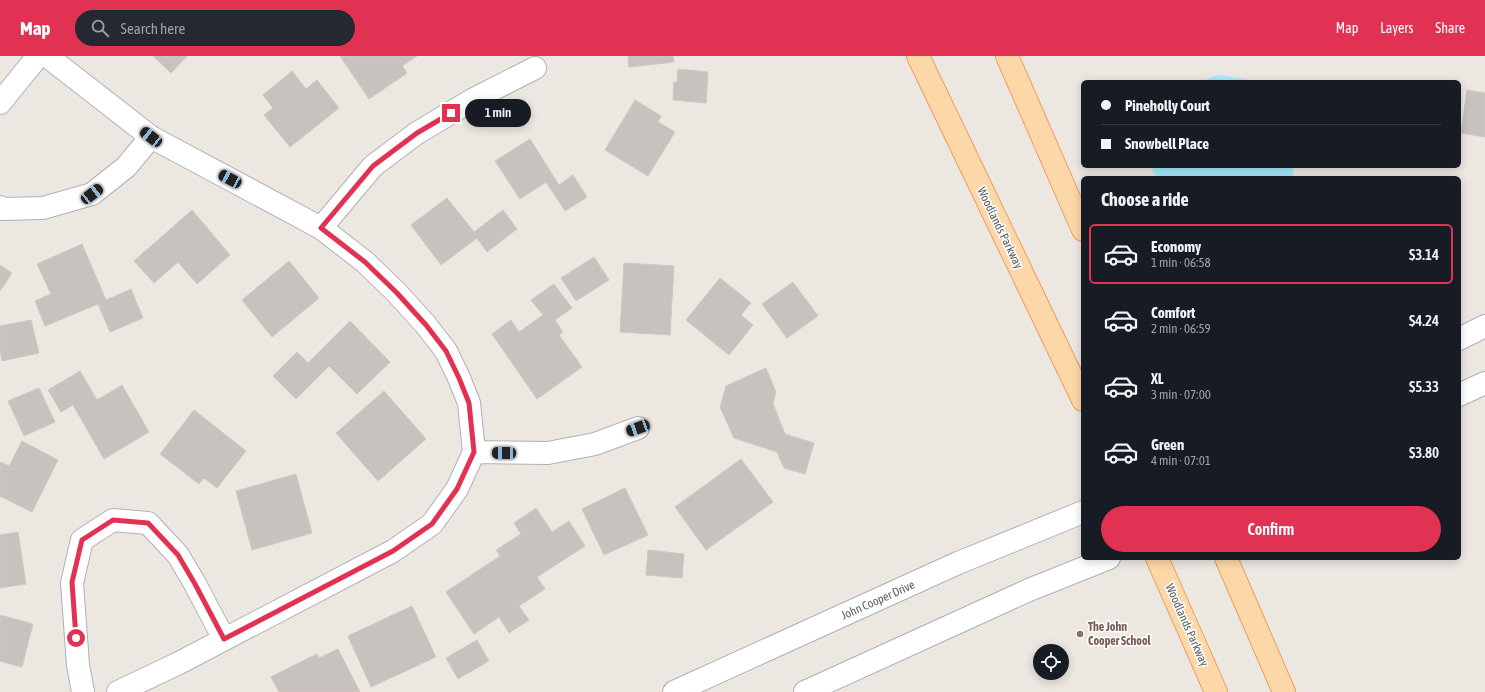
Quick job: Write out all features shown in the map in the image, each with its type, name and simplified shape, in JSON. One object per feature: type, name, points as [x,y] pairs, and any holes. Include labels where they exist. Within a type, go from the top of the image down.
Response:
[{"type":"main road","name":"Woodlands Parkway","points":[[918,56],[1081,396]]},
{"type":"main road","points":[[1007,56],[1081,225]]},
{"type":"main road","name":"Woodlands Parkway","points":[[1158,560],[1216,692]]},
{"type":"main road","points":[[1227,560],[1284,692]]},
{"type":"street","points":[[0,103],[38,56]]},
{"type":"street","points":[[47,56],[151,137],[321,228],[365,262],[397,293],[426,325],[446,351],[469,403],[474,452],[457,489],[432,524],[393,551],[179,663],[118,692]]},
{"type":"street","points":[[321,228],[373,166],[411,137],[474,100],[535,68]]},
{"type":"street","points":[[0,207],[2,209],[43,208],[92,194],[126,167],[151,137]]},
{"type":"street","points":[[1461,338],[1485,326]]},
{"type":"street","points":[[1461,394],[1485,382]]},
{"type":"street","points":[[474,452],[548,453],[595,444],[638,428]]},
{"type":"street","name":"John Cooper Drive","points":[[674,692],[958,563],[1081,513]]},
{"type":"street","points":[[83,692],[78,665],[72,582],[82,540],[113,520],[148,523],[178,555],[224,639]]},
{"type":"street","points":[[805,692],[1029,590],[1104,560]]},
{"type":"water","points":[[1218,75],[1249,80],[1205,80]]},
{"type":"water","points":[[1151,168],[1294,168],[1292,176],[1156,176]]},
{"type":"building","points":[[153,56],[187,56],[171,73]]},
{"type":"building","points":[[340,56],[417,56],[402,66],[407,73],[369,99]]},
{"type":"building","points":[[628,56],[673,56],[674,62],[629,67]]},
{"type":"building","points":[[678,69],[708,72],[706,103],[673,100],[674,82],[677,82]]},
{"type":"building","points":[[292,71],[306,89],[317,80],[339,108],[290,147],[264,115],[273,108],[263,95]]},
{"type":"building","points":[[1467,90],[1485,93],[1485,137],[1461,133]]},
{"type":"building","points":[[635,100],[661,116],[658,122],[675,132],[648,176],[605,150]]},
{"type":"building","points":[[530,139],[559,185],[573,175],[587,197],[565,211],[546,182],[520,199],[495,161]]},
{"type":"building","points":[[447,198],[474,232],[503,210],[517,229],[487,252],[477,238],[441,265],[411,225]]},
{"type":"building","points":[[192,210],[230,255],[197,284],[178,262],[154,283],[134,261]]},
{"type":"building","points":[[82,244],[106,300],[131,289],[143,318],[110,332],[98,304],[45,326],[35,301],[51,294],[37,264]]},
{"type":"building","points":[[594,257],[609,280],[576,301],[561,278]]},
{"type":"building","points":[[289,261],[319,298],[272,337],[242,300]]},
{"type":"building","points":[[624,263],[674,266],[670,335],[620,332]]},
{"type":"building","points":[[0,265],[12,273],[0,291]]},
{"type":"building","points":[[720,278],[751,303],[741,315],[753,325],[729,355],[686,320]]},
{"type":"building","points":[[793,282],[818,316],[787,338],[762,304]]},
{"type":"building","points":[[554,284],[572,308],[555,320],[563,332],[559,335],[582,367],[537,399],[492,334],[511,320],[519,332],[543,315],[531,300]]},
{"type":"building","points":[[31,320],[39,353],[2,361],[0,350],[0,326]]},
{"type":"building","points":[[350,321],[390,362],[357,394],[329,366],[296,399],[273,376],[297,352],[308,363]]},
{"type":"building","points":[[766,368],[776,392],[773,404],[785,434],[814,443],[805,474],[784,468],[777,452],[734,438],[720,407],[726,386]]},
{"type":"building","points":[[80,371],[97,400],[122,385],[149,432],[104,459],[73,405],[61,412],[48,390]]},
{"type":"building","points":[[39,388],[55,422],[24,436],[8,401]]},
{"type":"building","points":[[384,391],[426,439],[378,481],[336,433]]},
{"type":"building","points":[[194,410],[246,451],[217,488],[204,478],[199,484],[160,454]]},
{"type":"building","points":[[22,441],[58,460],[32,512],[0,496],[1,462],[9,466]]},
{"type":"building","points":[[741,459],[773,502],[706,550],[675,507]]},
{"type":"building","points":[[296,474],[312,533],[252,550],[236,491]]},
{"type":"building","points":[[625,488],[648,535],[604,555],[582,509]]},
{"type":"building","points":[[536,508],[552,532],[569,521],[585,546],[537,577],[545,589],[519,606],[529,620],[509,633],[499,617],[474,634],[446,592],[500,556],[496,550],[521,534],[514,523]]},
{"type":"building","points":[[18,532],[26,584],[0,588],[0,535]]},
{"type":"building","points":[[648,550],[684,554],[682,578],[646,575]]},
{"type":"building","points":[[412,606],[436,657],[371,687],[348,636]]},
{"type":"building","points":[[0,615],[33,624],[22,667],[0,661]]},
{"type":"building","points":[[477,640],[489,661],[458,679],[446,658]]},
{"type":"building","points":[[338,649],[360,692],[279,692],[271,677],[317,654],[319,658]]},
{"type":"place","name":"The John Cooper School","points":[[1080,634]]},
{"type":"route","points":[[76,638],[72,582],[82,540],[113,520],[148,523],[178,555],[224,639],[393,551],[432,524],[457,489],[474,452],[469,403],[446,351],[426,325],[397,293],[365,262],[321,228],[373,166],[417,133],[451,113]]}]
